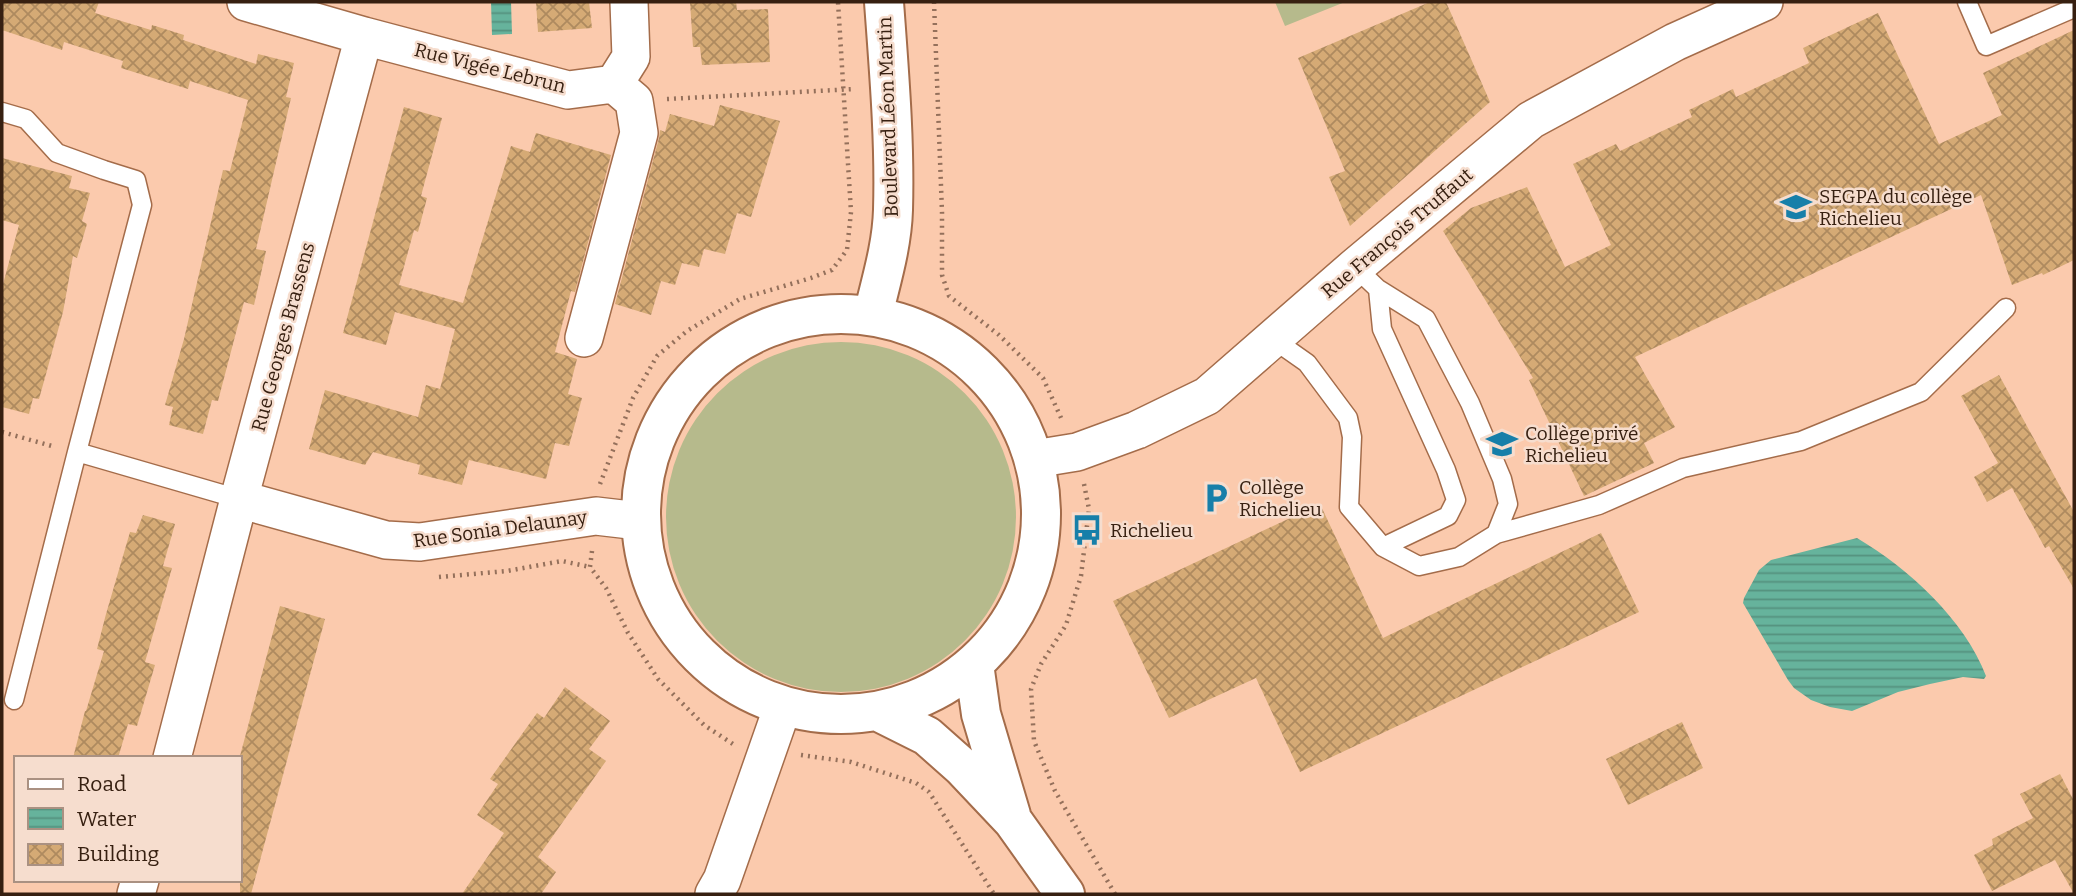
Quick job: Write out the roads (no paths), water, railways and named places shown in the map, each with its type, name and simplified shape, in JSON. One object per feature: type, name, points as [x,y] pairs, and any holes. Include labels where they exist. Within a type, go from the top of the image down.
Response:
[{"type":"main road","name":"Boulevard Léon Martin","points":[[873,315],[888,254],[893,212],[890,86],[884,2]]},
{"type":"main road","points":[[814,314],[873,315],[927,332],[975,364],[1011,407],[1034,459],[1042,514],[1034,570],[1010,621],[974,664],[929,694],[877,711],[830,714],[783,706],[727,679],[681,636],[651,582],[639,521],[646,462],[669,408],[707,363],[757,331],[768,327],[814,314]]},
{"type":"main road","points":[[974,664],[981,714],[1013,821],[1048,894]]},
{"type":"main road","points":[[877,711],[928,736],[962,767],[1013,821],[1065,894]]},
{"type":"street","points":[[246,2],[364,36]]},
{"type":"street","points":[[584,338],[639,133],[624,92],[631,57],[629,2]]},
{"type":"street","name":"Rue François Truffaut","points":[[1034,459],[1077,452],[1137,429],[1208,396],[1273,339],[1366,278],[1531,120],[1675,42],[1764,2]]},
{"type":"street","name":"Rue Vigée Lebrun","points":[[364,36],[568,90],[624,92]]},
{"type":"street","name":"Rue Georges Brassens","points":[[173,756],[364,36]]},
{"type":"street","name":"Rue Sonia Delaunay","points":[[239,499],[386,540],[419,542],[596,516],[639,521]]},
{"type":"street","points":[[714,894],[722,880],[783,706]]},
{"type":"lane","points":[[1967,2],[1986,46],[2074,8]]},
{"type":"lane","points":[[2,112],[26,119],[57,153],[136,180],[142,205],[14,700]]},
{"type":"lane","points":[[1366,278],[1426,319],[1470,403],[1502,478],[1508,504],[1496,534]]},
{"type":"lane","points":[[1366,278],[1381,329],[1446,470],[1456,500],[1448,516],[1383,548]]},
{"type":"lane","points":[[1273,339],[1307,363],[1348,418],[1352,437],[1349,507],[1383,548],[1419,566],[1460,557],[1496,534],[1599,505],[1684,468],[1801,441],[1921,392],[2007,307]]},
{"type":"lane","points":[[77,452],[239,499]]},
{"type":"water","points":[[491,2],[511,2],[512,34],[492,35]]},
{"type":"water","points":[[1857,538],[1896,564],[1933,597],[1977,655],[1986,676],[1984,679],[1963,677],[1930,684],[1898,692],[1852,711],[1811,700],[1794,688],[1743,603],[1744,598],[1759,570],[1771,560]]},
{"type":"place","name":"SEGPA du collège Richelieu","points":[[1796,207]]},
{"type":"place","name":"Collège privé Richelieu","points":[[1502,444]]},
{"type":"place","name":"Collège Richelieu","points":[[1216,498]]},
{"type":"place","name":"Richelieu","points":[[1087,530]]}]
